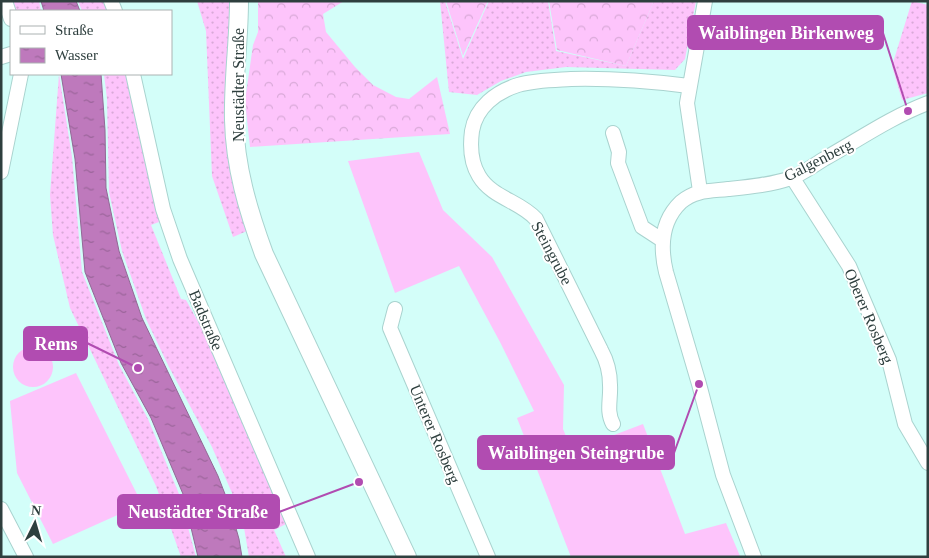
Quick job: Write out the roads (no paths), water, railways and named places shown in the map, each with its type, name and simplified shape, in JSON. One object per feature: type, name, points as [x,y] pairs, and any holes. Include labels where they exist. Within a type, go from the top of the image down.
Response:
[{"type":"street","points":[[5,1],[10,16]]},
{"type":"street","name":"Neustädter Straße","points":[[239,1],[234,121],[239,167],[248,207],[264,254],[407,556]]},
{"type":"street","points":[[705,1],[687,103],[700,191],[688,196],[669,218],[662,240],[662,255],[723,475],[754,557]]},
{"type":"street","points":[[1,172],[3,150],[21,75]]},
{"type":"street","name":"Badstraße","points":[[133,75],[163,209],[180,259],[308,557]]},
{"type":"street","name":"Steingrube","points":[[613,424],[609,416],[609,372],[601,350],[536,220],[531,214],[492,192],[479,176],[472,152],[474,125],[485,104],[504,91],[519,85],[547,80],[589,79],[642,80],[689,86]]},
{"type":"street","name":"Galgenberg","points":[[700,191],[760,185],[792,178],[900,114],[928,103]]},
{"type":"street","points":[[613,133],[619,152],[618,163],[642,227],[662,240]]},
{"type":"street","name":"Oberer Rosberg","points":[[792,178],[848,266],[889,360],[905,424],[928,463]]},
{"type":"street","name":"Unterer Rosberg","points":[[394,309],[390,328],[488,557]]},
{"type":"street","points":[[1,510],[26,557]]},
{"type":"water","points":[[41,1],[76,1],[80,10],[44,10]]},
{"type":"water","points":[[61,75],[101,75],[105,130],[106,188],[119,251],[142,318],[218,476],[230,507],[242,557],[198,557],[183,494],[151,418],[121,363],[85,272],[75,159]]},
{"type":"place","name":"Waiblingen Birkenweg","points":[[908,111]]},
{"type":"place","name":"Rems","points":[[138,368]]},
{"type":"place","name":"Waiblingen Steingrube","points":[[699,384]]},
{"type":"place","name":"Neustädter Straße","points":[[359,482]]}]
